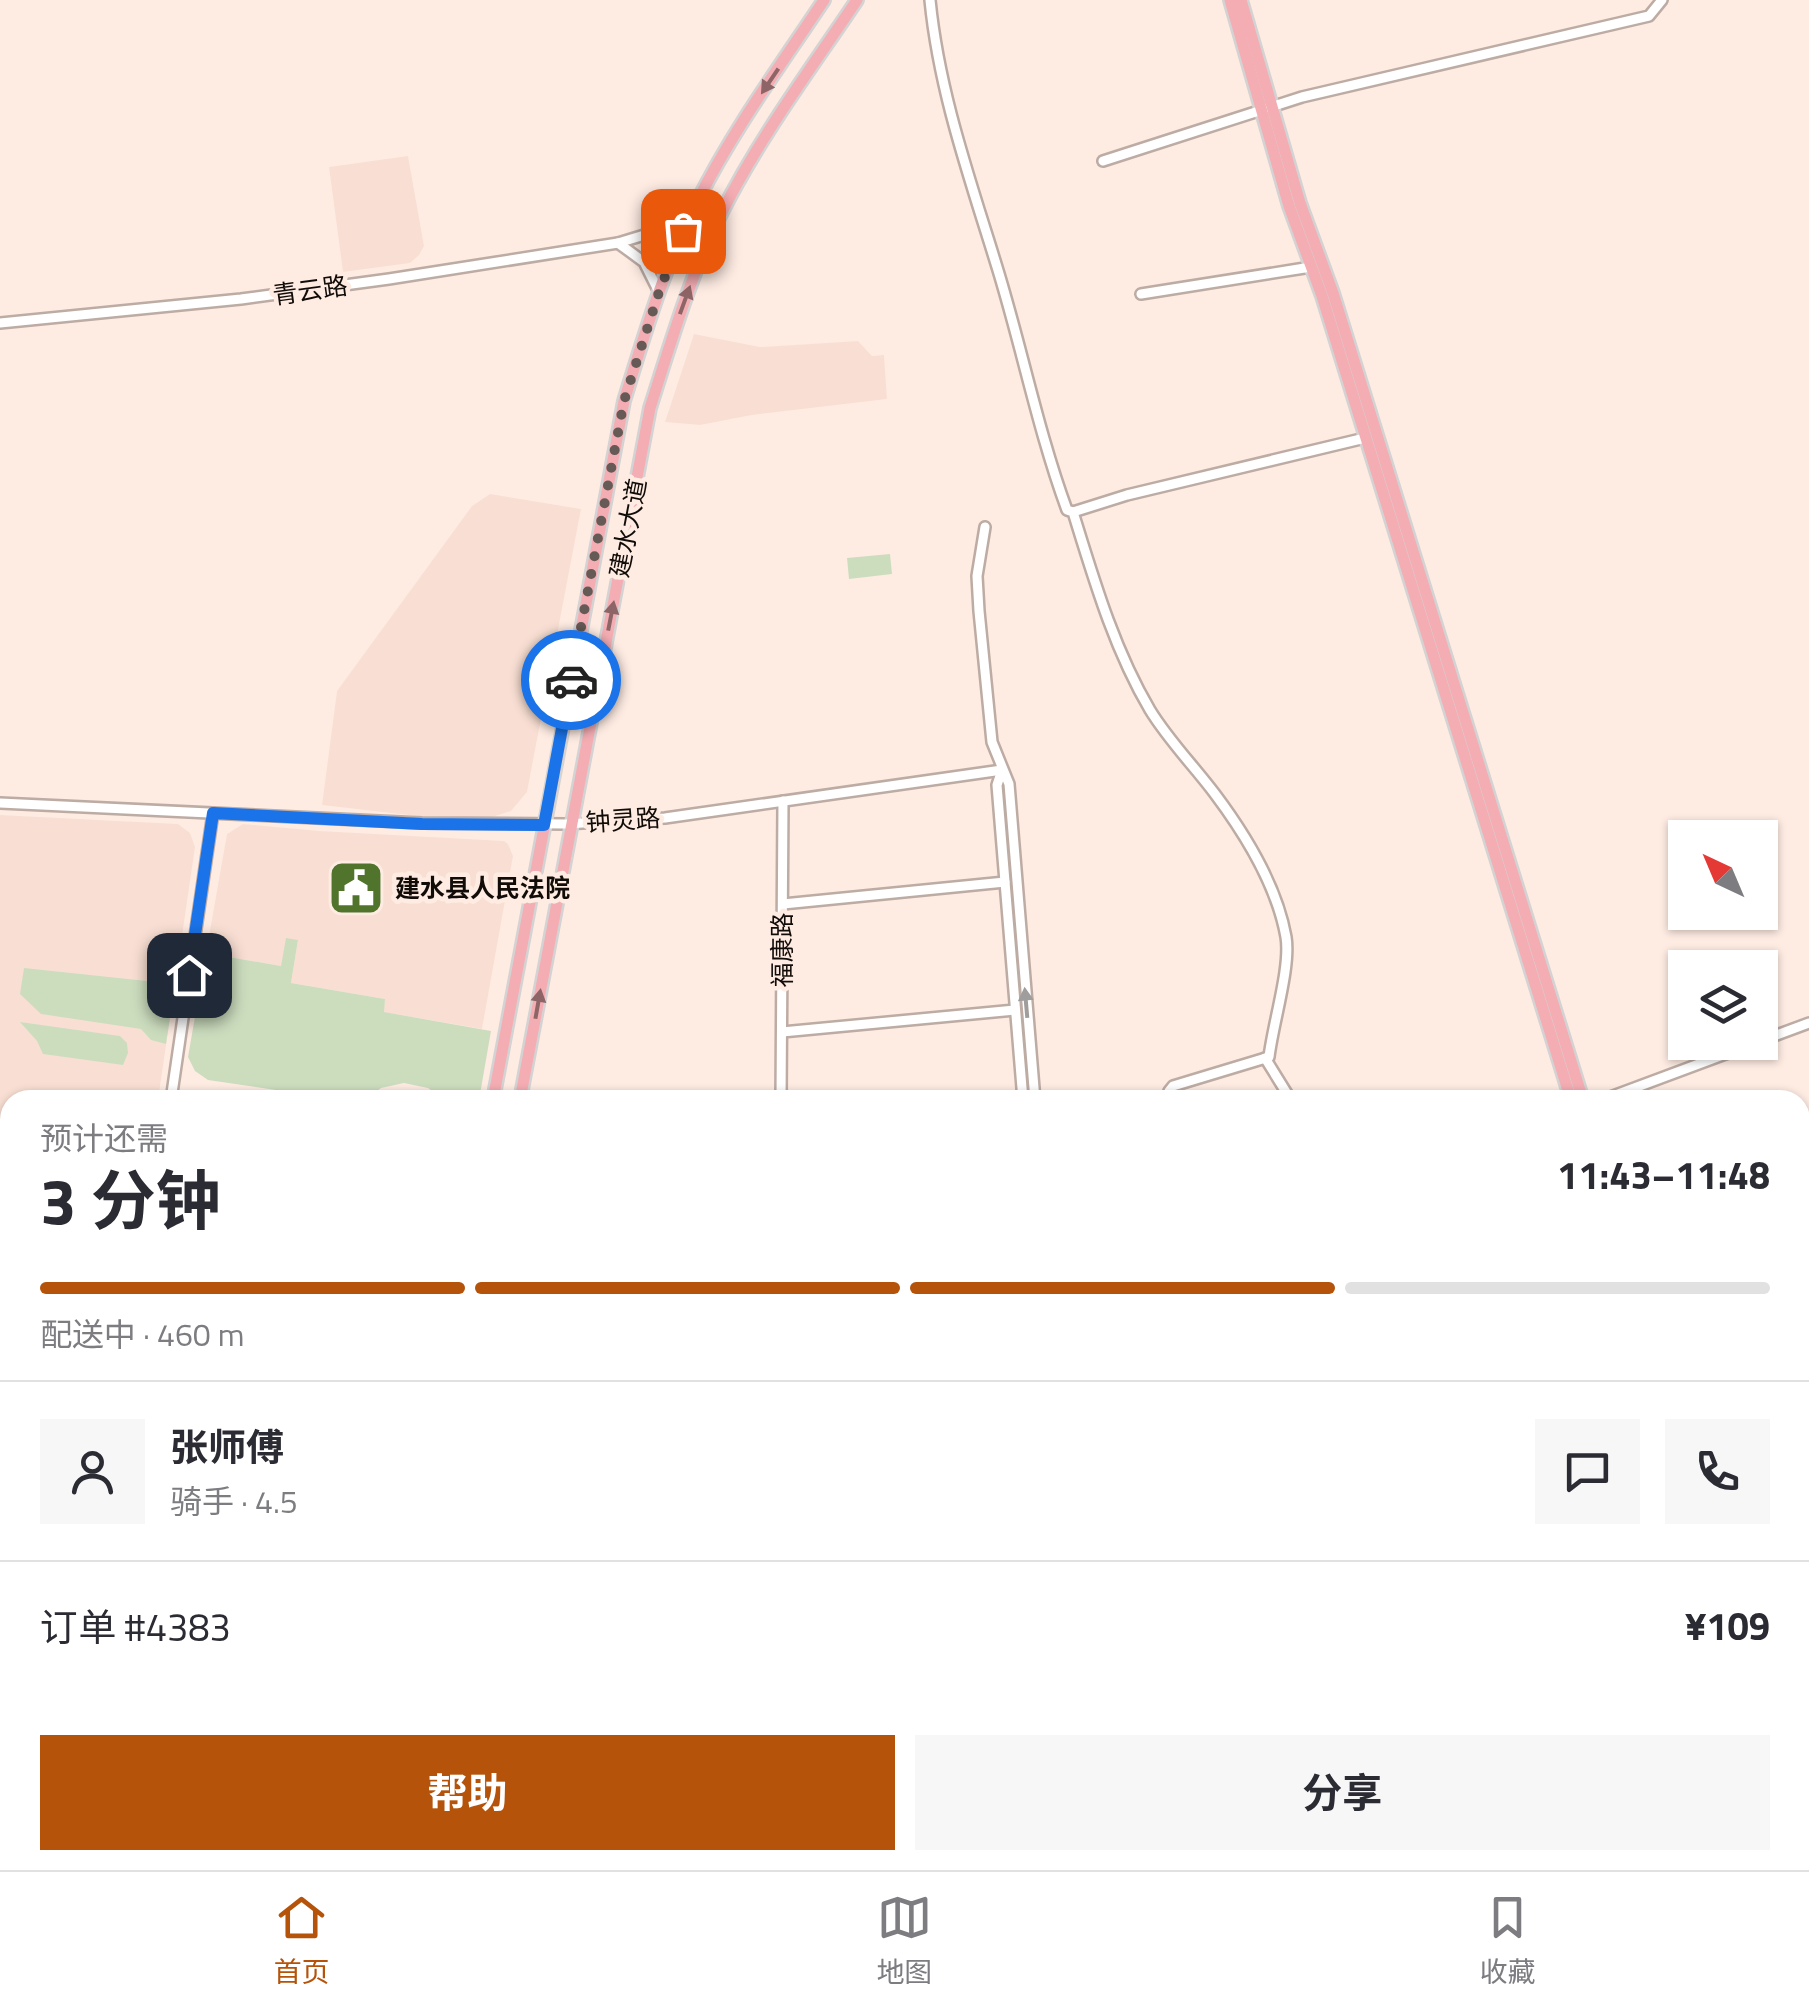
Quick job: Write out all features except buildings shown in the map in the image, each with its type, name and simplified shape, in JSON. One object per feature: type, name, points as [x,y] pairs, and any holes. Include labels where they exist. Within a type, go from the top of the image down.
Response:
[{"type":"main road","name":"建水大道","points":[[495,1090],[624,401],[659,292],[687,222],[732,138],[824,0]]},
{"type":"main road","name":"建水大道","points":[[522,1090],[650,408],[684,301],[708,242],[744,172],[856,0]]},
{"type":"main road","points":[[1230,0],[1333,293],[1568,1090]]},
{"type":"main road","points":[[1241,0],[1289,206],[1580,1090]]},
{"type":"street","points":[[930,0],[951,118],[997,266],[1050,464],[1067,510],[1073,512],[1127,495],[1364,438]]},
{"type":"street","points":[[1103,161],[1267,106],[1650,16],[1662,0]]},
{"type":"street","name":"青云路","points":[[0,324],[286,294],[618,243],[687,222]]},
{"type":"street","points":[[618,243],[644,262],[659,292]]},
{"type":"street","points":[[1141,294],[1311,267]]},
{"type":"street","points":[[1073,512],[1103,606],[1134,681],[1169,740],[1239,829],[1276,906],[1287,946],[1269,1057],[1169,1090]]},
{"type":"street","points":[[985,528],[976,576],[992,742],[1008,784],[1034,1090]]},
{"type":"street","name":"钟灵路","points":[[0,803],[422,824],[544,825],[665,818],[1002,770]]},
{"type":"street","points":[[1002,770],[997,785],[1022,1090]]},
{"type":"street","name":"福康路","points":[[781,1090],[783,801]]},
{"type":"street","points":[[172,1090],[213,813]]},
{"type":"street","points":[[783,904],[1005,882]]},
{"type":"street","points":[[782,1032],[1015,1010]]},
{"type":"street","points":[[1629,1090],[1809,1023]]},
{"type":"street","points":[[1265,1058],[1286,1090]]},
{"type":"shaded area","points":[[408,156],[424,246],[419,255],[410,263],[343,272],[329,167]]},
{"type":"shaded area","points":[[694,334],[760,347],[858,341],[872,356],[884,355],[887,399],[700,425],[665,422]]},
{"type":"shaded area","points":[[490,494],[581,509],[527,792],[511,811],[489,818],[417,816],[322,805],[337,691],[472,506]]},
{"type":"shaded area","points":[[0,815],[178,824],[190,833],[195,847],[159,1090],[0,1090]]},
{"type":"shaded area","points":[[243,824],[508,844],[513,856],[482,1029],[383,1012],[385,999],[291,983],[298,940],[281,966],[206,953],[227,834]]},
{"type":"green space","points":[[890,554],[892,574],[849,579],[847,558]]},
{"type":"green space","points":[[286,938],[298,940],[291,983],[385,999],[384,1012],[491,1031],[481,1090],[431,1090],[404,1083],[378,1090],[276,1090],[208,1080],[195,1071],[188,1057],[206,953],[281,966]]},
{"type":"green space","points":[[24,968],[175,984],[166,1044],[151,1040],[141,1029],[41,1014],[20,994]]},
{"type":"green space","points":[[20,1022],[120,1036],[127,1043],[128,1053],[123,1065],[43,1054]]},
{"type":"way so far","points":[[571,680],[624,401],[683,231]]},
{"type":"place","name":"建水县人民法院","points":[[356,888]]},
{"type":"route","points":[[189,975],[213,813],[422,824],[544,825],[571,680]]}]
